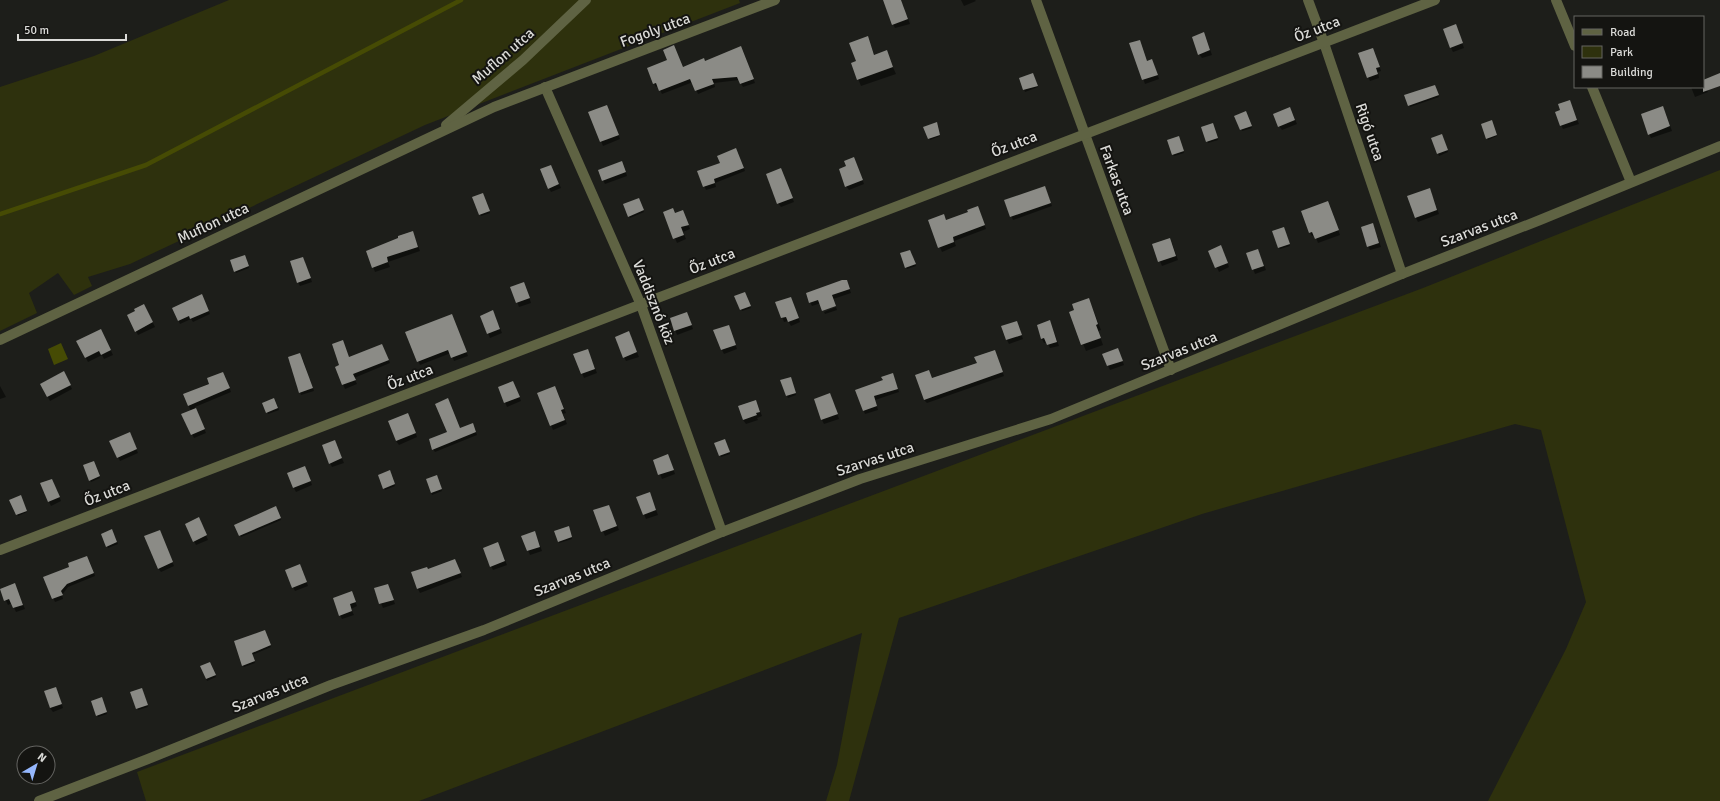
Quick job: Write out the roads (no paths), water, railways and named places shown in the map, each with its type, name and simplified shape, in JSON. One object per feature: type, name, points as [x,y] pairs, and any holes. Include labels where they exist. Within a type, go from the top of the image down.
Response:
[{"type":"street","name":"Muflon utca","points":[[438,133],[523,60],[586,0]]},
{"type":"street","name":"Fogoly utca","points":[[545,87],[775,0]]},
{"type":"street","name":"Farkas utca","points":[[1036,0],[1171,370]]},
{"type":"street","name":"Rigó utca","points":[[1308,0],[1402,274]]},
{"type":"street","name":"Őz utca","points":[[0,550],[1435,0]]},
{"type":"street","points":[[1556,0],[1574,44]]},
{"type":"street","name":"Muflon utca","points":[[0,340],[494,107],[545,87]]},
{"type":"street","name":"Vaddisznó köz","points":[[545,87],[641,305],[722,532]]},
{"type":"street","points":[[1592,88],[1630,182]]},
{"type":"street","name":"Szarvas utca","points":[[39,801],[148,759],[330,685],[484,630],[722,532],[860,479],[1051,419],[1402,274],[1540,220],[1720,146]]},
{"type":"waterway","points":[[0,214],[146,165],[461,0]]}]
